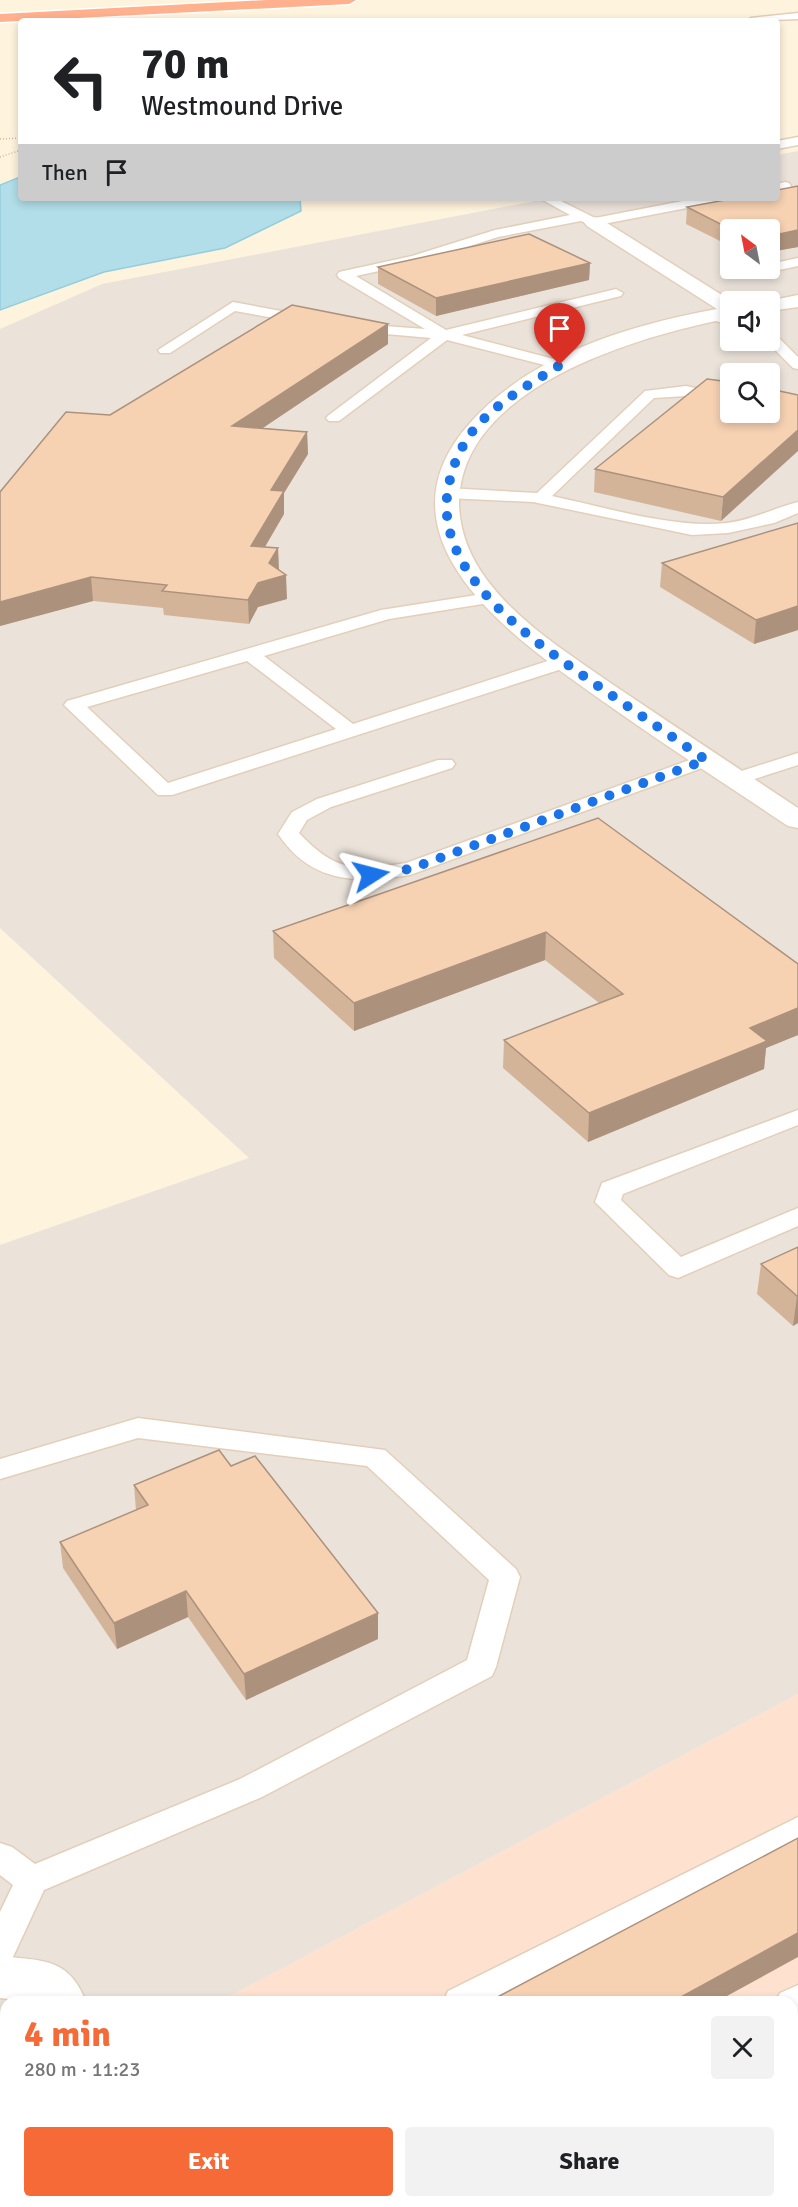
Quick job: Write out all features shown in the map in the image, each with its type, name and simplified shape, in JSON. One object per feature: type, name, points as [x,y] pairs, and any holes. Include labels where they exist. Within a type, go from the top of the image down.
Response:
[{"type":"highway","points":[[0,4],[82,0]]},
{"type":"highway","points":[[0,18],[349,0]]},
{"type":"street","points":[[588,219],[720,310]]},
{"type":"street","points":[[780,304],[798,301]]},
{"type":"street","points":[[720,315],[632,336],[560,365],[521,390],[476,428],[451,469],[445,506],[455,547],[470,573],[489,598],[516,625],[564,662],[798,820]]},
{"type":"street","points":[[0,1977],[48,1983],[58,1996]]},
{"type":"lane","points":[[779,18],[798,16]]},
{"type":"lane","points":[[780,145],[798,141]]},
{"type":"lane","points":[[551,201],[588,219]]},
{"type":"lane","points":[[445,335],[344,274],[415,259],[495,234],[699,201]]},
{"type":"lane","points":[[780,266],[798,262]]},
{"type":"lane","points":[[334,418],[445,335],[616,293]]},
{"type":"lane","points":[[165,350],[233,306],[323,322]]},
{"type":"lane","points":[[346,326],[445,335],[560,365]]},
{"type":"lane","points":[[780,340],[798,341]]},
{"type":"lane","points":[[780,348],[798,365]]},
{"type":"lane","points":[[541,498],[650,394],[686,391],[720,397]]},
{"type":"lane","points":[[447,493],[541,498],[692,530],[728,528],[768,519],[798,507]]},
{"type":"lane","points":[[489,598],[387,614],[74,705],[165,791],[564,662]]},
{"type":"lane","points":[[250,654],[350,731]]},
{"type":"lane","points":[[736,779],[798,759]]},
{"type":"lane","points":[[445,764],[324,803],[299,816],[288,834],[306,855],[333,872],[371,875],[410,869],[706,760]]},
{"type":"lane","points":[[798,1117],[611,1189],[608,1202],[678,1269],[798,1216]]},
{"type":"lane","points":[[0,1469],[138,1428],[375,1457],[505,1577],[481,1666],[251,1788],[32,1880],[0,1948]]},
{"type":"lane","points":[[472,1996],[798,1831]]},
{"type":"lane","points":[[0,1857],[32,1880]]},
{"type":"path","points":[[0,139],[18,138]]},
{"type":"path","points":[[0,157],[18,151]]},
{"type":"shaded area","points":[[798,151],[798,1694],[230,1996],[0,1996],[0,1245],[249,1158],[0,928],[0,329],[102,284],[535,201],[780,201],[780,154]]},
{"type":"shaded area","points":[[798,1694],[798,1996],[230,1996]]},
{"type":"water","points":[[18,178],[18,201],[300,201],[301,211],[225,248],[104,272],[0,310],[0,185]]},
{"type":"building","points":[[798,186],[798,230],[780,234],[780,219],[720,219],[720,224],[687,207],[720,201],[780,201],[780,189]]},
{"type":"building","points":[[529,234],[590,263],[436,298],[378,267]]},
{"type":"building","points":[[292,305],[388,324],[232,426],[307,432],[271,490],[284,491],[251,546],[278,548],[269,563],[286,575],[258,583],[248,600],[162,591],[167,585],[91,577],[0,602],[0,492],[66,412],[110,415]]},
{"type":"building","points":[[707,379],[720,381],[720,423],[780,423],[780,391],[798,395],[798,430],[723,497],[595,469]]},
{"type":"building","points":[[798,523],[798,606],[756,620],[662,563]]},
{"type":"building","points":[[598,818],[798,964],[798,1008],[750,1028],[767,1041],[589,1113],[504,1040],[623,994],[546,932],[354,1003],[273,931]]},
{"type":"building","points":[[798,1247],[798,1295],[797,1296],[761,1264]]},
{"type":"building","points":[[219,1450],[231,1466],[255,1456],[378,1613],[244,1674],[186,1591],[114,1623],[60,1542],[148,1505],[134,1485]]},
{"type":"building","points":[[798,1838],[798,1933],[683,1996],[499,1996]]},
{"type":"route","points":[[371,875],[410,869],[706,760],[544,648],[516,625],[483,591],[455,547],[445,506],[451,469],[460,450],[476,428],[495,410],[560,365]]}]
